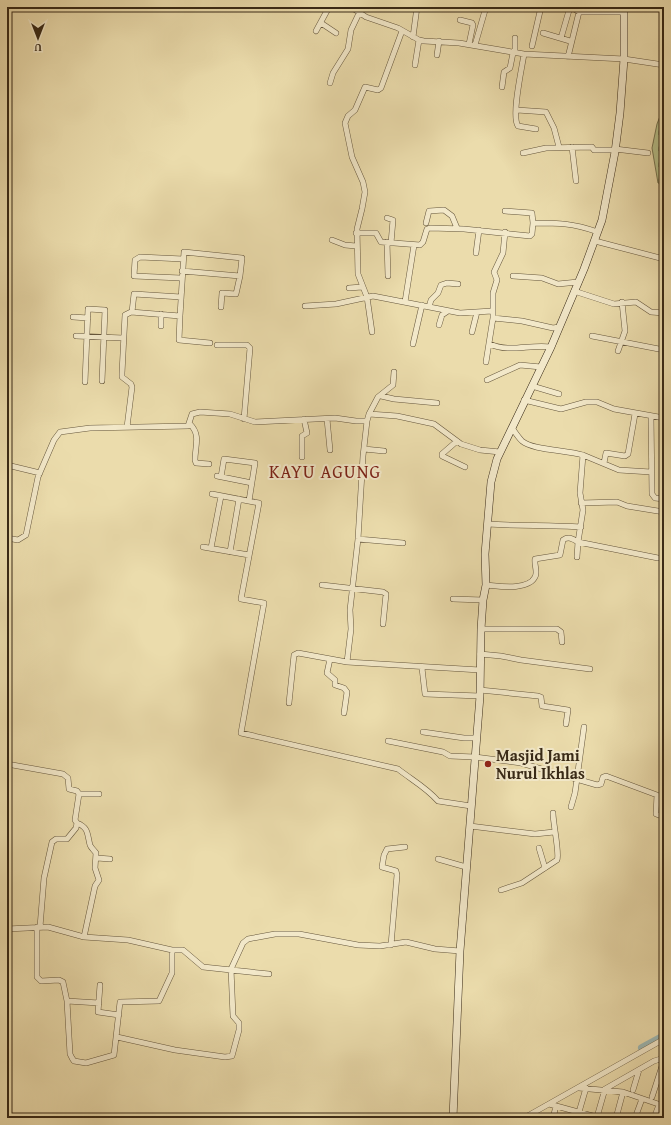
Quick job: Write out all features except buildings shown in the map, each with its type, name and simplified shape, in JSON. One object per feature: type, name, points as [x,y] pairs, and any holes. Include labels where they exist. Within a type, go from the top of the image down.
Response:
[{"type":"street","points":[[316,31],[328,7]]},
{"type":"street","points":[[351,7],[359,13],[398,28],[419,40],[469,44],[514,53],[624,59],[664,65]]},
{"type":"street","points":[[330,83],[333,73],[348,49],[351,30],[362,7]]},
{"type":"street","points":[[413,37],[416,7]]},
{"type":"street","points":[[475,45],[486,7]]},
{"type":"street","points":[[532,46],[541,7]]},
{"type":"street","points":[[453,1118],[460,951],[480,693],[481,629],[483,600],[486,585],[485,554],[491,482],[500,452],[550,347],[595,241],[602,220],[615,149],[624,59],[624,10],[580,12],[570,7],[561,38]]},
{"type":"street","points":[[568,57],[570,41],[580,12]]},
{"type":"street","points":[[460,20],[472,22],[473,25],[469,44]]},
{"type":"street","points":[[320,24],[336,33]]},
{"type":"street","points":[[372,332],[367,297],[358,274],[356,246],[356,233],[364,192],[363,182],[354,163],[347,141],[346,119],[355,110],[365,87],[378,90],[381,88],[402,31]]},
{"type":"street","points":[[543,33],[570,41]]},
{"type":"street","points":[[502,87],[504,72],[510,68],[514,53],[515,38]]},
{"type":"street","points":[[415,65],[419,40]]},
{"type":"street","points":[[437,55],[439,41]]},
{"type":"street","points":[[524,54],[517,110],[517,125],[536,129]]},
{"type":"street","points":[[517,110],[546,112],[554,128],[559,147]]},
{"type":"street","points":[[572,147],[576,181]]},
{"type":"street","points":[[523,153],[546,148],[592,147],[594,150],[615,149],[648,153]]},
{"type":"street","points":[[426,223],[429,211],[444,210],[452,216],[457,228]]},
{"type":"street","points":[[356,233],[376,233],[379,241],[414,245],[421,244],[428,228],[457,228],[505,232],[530,236],[532,234],[532,213],[505,211]]},
{"type":"street","points":[[387,218],[393,220],[389,243],[388,276]]},
{"type":"street","points":[[533,223],[558,222],[581,226],[598,232]]},
{"type":"street","points":[[476,253],[479,230]]},
{"type":"street","points":[[486,362],[493,318],[493,293],[497,280],[494,272],[503,253],[505,232]]},
{"type":"street","points":[[332,240],[345,245],[356,246]]},
{"type":"street","points":[[595,241],[664,259]]},
{"type":"street","points":[[405,302],[414,245]]},
{"type":"street","points":[[210,343],[179,340],[181,278],[184,252],[242,258],[236,294],[222,293],[221,307]]},
{"type":"street","points":[[181,278],[134,276],[135,260],[140,257],[183,259]]},
{"type":"street","points":[[182,271],[240,276]]},
{"type":"street","points":[[513,276],[542,278],[558,284],[578,282]]},
{"type":"street","points":[[429,307],[441,285],[447,283],[458,284]]},
{"type":"street","points":[[349,288],[362,287]]},
{"type":"street","points":[[574,291],[612,304],[636,302],[651,312],[664,313],[664,308]]},
{"type":"street","points":[[132,312],[134,294],[180,297]]},
{"type":"street","points":[[306,306],[336,304],[367,297],[378,297],[460,313],[492,311]]},
{"type":"street","points":[[618,351],[625,328],[622,302]]},
{"type":"street","points":[[413,344],[422,306]]},
{"type":"street","points":[[85,382],[88,309],[106,310],[102,381]]},
{"type":"street","points":[[439,325],[442,315],[448,311]]},
{"type":"street","points":[[127,427],[132,387],[131,384],[122,377],[124,318],[128,313],[132,312],[180,316]]},
{"type":"street","points":[[472,332],[477,312]]},
{"type":"street","points":[[161,314],[161,326]]},
{"type":"street","points":[[73,317],[88,318]]},
{"type":"street","points":[[493,318],[522,321],[554,328],[558,327]]},
{"type":"street","points":[[76,336],[123,338]]},
{"type":"street","points":[[592,336],[664,350]]},
{"type":"street","points":[[490,344],[508,348],[530,346],[550,347]]},
{"type":"street","points":[[218,345],[247,345],[250,348],[244,419]]},
{"type":"street","points":[[487,380],[520,365],[541,367]]},
{"type":"street","points":[[347,662],[351,629],[350,610],[358,540],[367,421],[375,401],[393,385],[394,372]]},
{"type":"street","points":[[532,386],[558,394]]},
{"type":"street","points":[[381,396],[437,403]]},
{"type":"street","points":[[524,400],[561,409],[586,402],[597,402],[614,409],[651,417],[664,418]]},
{"type":"street","points":[[190,424],[193,413],[230,414],[255,422],[335,418],[367,421]]},
{"type":"street","points":[[370,414],[397,416],[434,424],[457,441],[480,450],[500,452]]},
{"type":"street","points":[[604,463],[606,453],[625,456],[628,454],[635,414]]},
{"type":"street","points":[[651,417],[652,494],[654,498],[664,499],[664,504]]},
{"type":"street","points":[[302,458],[302,435],[307,433],[304,419]]},
{"type":"street","points":[[327,419],[330,450]]},
{"type":"street","points":[[7,538],[18,540],[26,535],[33,498],[40,474],[59,433],[90,428],[178,427],[188,426],[190,424]]},
{"type":"street","points":[[190,424],[196,430],[197,435],[195,460],[196,462],[209,464]]},
{"type":"street","points":[[512,428],[522,441],[530,446],[567,450],[583,454],[626,471],[651,472]]},
{"type":"street","points":[[457,441],[442,454],[442,456],[465,467]]},
{"type":"street","points":[[364,449],[384,451]]},
{"type":"street","points":[[577,557],[583,510],[581,503],[580,472],[583,454]]},
{"type":"street","points":[[249,501],[252,483],[255,463],[224,458],[219,476],[252,483]]},
{"type":"street","points":[[7,465],[40,474]]},
{"type":"street","points":[[212,494],[259,503],[241,599],[264,603],[241,733],[398,769],[411,780],[429,790],[438,801],[471,806]]},
{"type":"street","points":[[211,548],[221,496]]},
{"type":"street","points":[[230,552],[239,499]]},
{"type":"street","points":[[581,503],[617,502],[627,506],[664,512]]},
{"type":"street","points":[[488,524],[516,526],[532,524],[581,527]]},
{"type":"street","points":[[486,585],[513,587],[533,581],[536,576],[536,558],[560,555],[563,540],[565,538],[658,558]]},
{"type":"street","points":[[358,540],[403,543]]},
{"type":"street","points":[[664,544],[664,550]]},
{"type":"street","points":[[203,547],[249,555]]},
{"type":"street","points":[[322,585],[380,591],[386,594],[383,624]]},
{"type":"street","points":[[453,599],[483,600]]},
{"type":"street","points":[[481,629],[557,629],[561,632],[562,642]]},
{"type":"street","points":[[289,703],[295,654],[300,653],[347,662],[422,668],[441,667],[480,670]]},
{"type":"street","points":[[480,654],[590,669]]},
{"type":"street","points":[[330,659],[327,673],[336,680],[335,685],[344,688],[347,692],[344,713]]},
{"type":"street","points":[[422,668],[425,694],[480,693],[538,696],[541,697],[542,706],[553,706],[568,710],[566,724]]},
{"type":"street","points":[[571,807],[577,778],[584,727]]},
{"type":"street","points":[[423,732],[464,738],[477,738]]},
{"type":"street","points":[[388,742],[443,752],[450,756],[475,756],[521,763],[599,785],[602,783],[603,777],[606,776],[656,795],[658,798],[656,814],[664,817]]},
{"type":"street","points":[[7,764],[63,774],[68,778],[69,789],[77,790],[79,794],[75,820],[77,823],[76,828],[67,839],[56,839],[52,842],[44,878],[39,927],[37,977],[41,981],[62,981],[67,1002],[70,1054],[74,1061],[86,1063],[94,1059],[112,1056],[117,1037],[120,1004],[123,1001],[138,1003],[159,1001],[172,974],[172,950]]},
{"type":"street","points":[[79,794],[99,794]]},
{"type":"street","points":[[7,810],[9,811],[7,829]]},
{"type":"street","points":[[501,890],[522,883],[558,858],[553,813]]},
{"type":"street","points":[[77,823],[84,826],[89,832],[90,847],[96,853],[97,858],[95,868],[99,880],[95,886],[84,937]]},
{"type":"street","points":[[470,826],[535,834],[554,832]]},
{"type":"street","points":[[390,945],[397,875],[396,871],[382,867],[382,861],[387,849],[405,847]]},
{"type":"street","points":[[538,848],[545,868]]},
{"type":"street","points":[[97,858],[110,859]]},
{"type":"street","points":[[438,859],[466,867]]},
{"type":"street","points":[[7,929],[39,927],[54,928],[84,937],[128,940],[186,952],[200,966],[231,968],[269,974]]},
{"type":"street","points":[[117,1037],[175,1050],[225,1057],[232,1056],[239,1030],[239,1023],[233,1016],[231,968],[243,943],[257,937],[275,934],[299,934],[358,945],[390,945],[406,942],[435,949],[460,951]]},
{"type":"street","points":[[100,985],[99,1013],[119,1015]]},
{"type":"street","points":[[67,1002],[85,1001],[99,1004]]},
{"type":"street","points":[[524,1118],[664,1039]]},
{"type":"street","points":[[549,1104],[599,1118],[605,1089],[639,1070],[664,1059]]},
{"type":"street","points":[[652,1097],[664,1059]]},
{"type":"street","points":[[633,1090],[639,1070]]},
{"type":"street","points":[[578,1088],[605,1089],[623,1092],[661,1106],[654,1118]]},
{"type":"street","points":[[579,1112],[586,1088]]},
{"type":"street","points":[[616,1118],[623,1092]]},
{"type":"street","points":[[636,1118],[642,1099]]},
{"type":"street","points":[[552,1118],[556,1106]]},
{"type":"green space","points":[[664,106],[664,184],[658,183],[652,148],[657,124]]},
{"type":"waterway","points":[[642,1048],[664,1036]]},
{"type":"place","name":"Masjid Jami Nurul Ikhlas","points":[[488,764]]},
{"type":"district","name":"KAYU AGUNG","points":[[325,471]]}]
